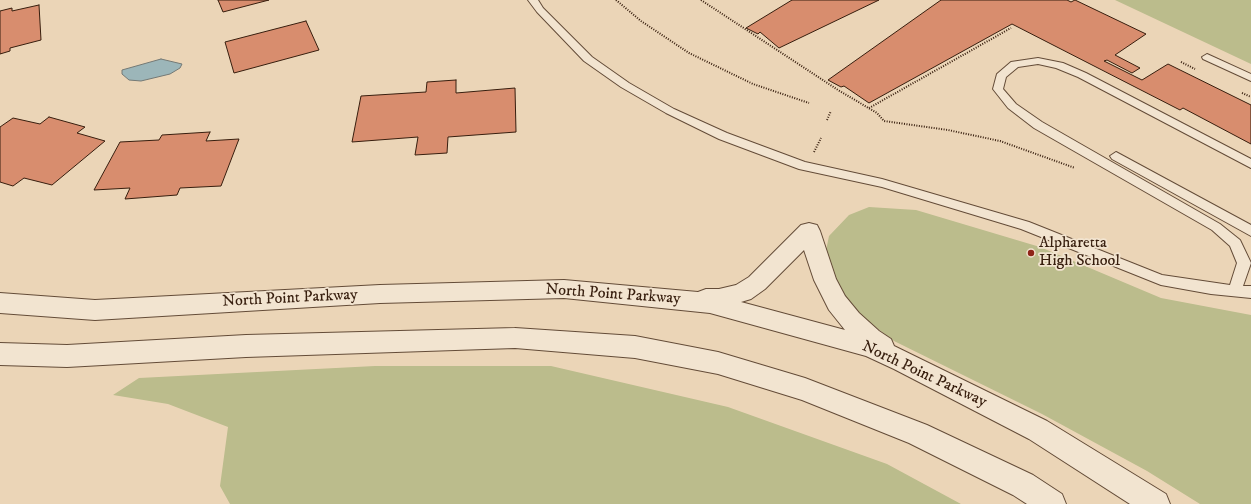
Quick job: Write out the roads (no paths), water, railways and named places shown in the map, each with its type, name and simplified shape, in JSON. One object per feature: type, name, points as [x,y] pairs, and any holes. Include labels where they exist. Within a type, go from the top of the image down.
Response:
[{"type":"street","points":[[673,300],[719,299],[743,292],[776,266],[809,231],[825,280],[837,303],[851,320],[870,338],[903,361]]},
{"type":"street","name":"North Point Parkway","points":[[0,302],[95,310],[380,294],[564,289],[710,303],[871,347],[903,361],[1038,430],[1156,504]]},
{"type":"street","points":[[0,354],[67,356],[246,346],[515,338],[635,347],[718,363],[805,389],[918,434],[1023,485],[1052,504]]},
{"type":"lane","points":[[533,0],[540,10],[588,60],[625,85],[670,111],[723,136],[803,166],[882,183],[1025,225],[1161,280],[1211,289],[1234,292],[1251,292]]},
{"type":"lane","points":[[1207,58],[1251,78]]},
{"type":"lane","points":[[1234,292],[1244,263],[1235,243],[1216,227],[1038,125],[1012,106],[998,89],[1001,76],[1016,64],[1038,61],[1059,65],[1082,74],[1251,164]]},
{"type":"lane","points":[[1116,156],[1251,232]]},
{"type":"lane","points":[[1156,193],[1165,183]]},
{"type":"water","points":[[161,59],[182,64],[180,68],[170,74],[141,81],[129,80],[122,74],[122,70]]},
{"type":"place","name":"Alpharetta High School","points":[[1031,253]]}]
